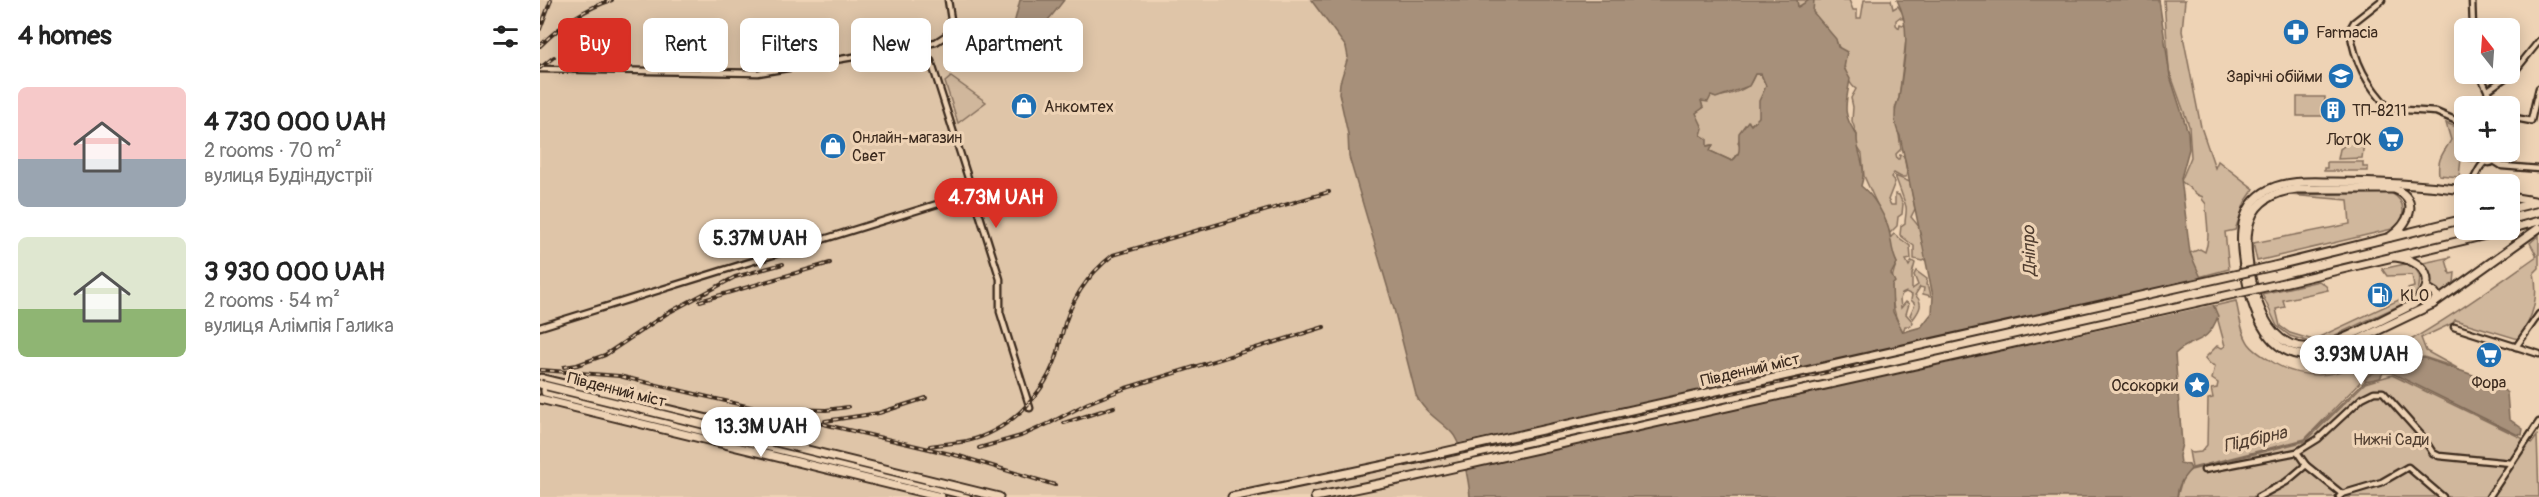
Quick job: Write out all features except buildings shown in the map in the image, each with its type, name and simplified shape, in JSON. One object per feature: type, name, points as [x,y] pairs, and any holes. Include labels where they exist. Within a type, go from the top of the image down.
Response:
[{"type":"highway","points":[[2454,188],[2398,182],[2289,183],[2273,188],[2258,197],[2250,206],[2242,224],[2240,239],[2256,316],[2269,337],[2288,350],[2301,354],[2324,354],[2433,304],[2539,228]]},
{"type":"highway","points":[[2390,237],[2405,225],[2409,212],[2407,201],[2399,191],[2394,189],[2285,190],[2264,201],[2250,217],[2246,247],[2255,297],[2266,323],[2288,343],[2301,347],[2322,346],[2414,304],[2430,290],[2436,293],[2433,304]]},
{"type":"highway","points":[[2520,199],[2539,202]]},
{"type":"highway","points":[[2520,207],[2539,202]]},
{"type":"highway","name":"Південний міст","points":[[1232,497],[2274,266],[2454,221]]},
{"type":"highway","name":"Південний міст","points":[[2520,226],[2539,221]]},
{"type":"highway","name":"Південний міст","points":[[1315,497],[2279,284],[2464,240]]},
{"type":"highway","points":[[2395,257],[2414,261],[2422,268],[2426,280],[2424,293]]},
{"type":"highway","name":"Південний міст","points":[[541,381],[999,497]]},
{"type":"highway","name":"Південний міст","points":[[540,399],[941,497]]},
{"type":"street","points":[[931,43],[950,33],[952,26],[948,0]]},
{"type":"street","points":[[2382,0],[2354,22],[2350,29],[2356,62],[2372,91],[2390,109],[2436,112],[2454,120]]},
{"type":"street","points":[[2472,0],[2473,18]]},
{"type":"street","points":[[2488,90],[2515,71],[2539,41]]},
{"type":"street","points":[[540,69],[758,73],[851,57]]},
{"type":"street","points":[[931,60],[1000,279],[1000,312],[1030,408]]},
{"type":"street","points":[[2485,84],[2490,96]]},
{"type":"street","points":[[2520,119],[2531,121],[2539,88]]},
{"type":"street","points":[[2478,174],[2480,166],[2485,162],[2492,162]]},
{"type":"street","points":[[2496,162],[2502,166],[2539,169]]},
{"type":"street","points":[[540,327],[973,193]]},
{"type":"street","points":[[2516,347],[2539,314]]},
{"type":"street","points":[[2454,327],[2539,354]]},
{"type":"street","points":[[762,431],[541,381],[544,393],[968,497]]},
{"type":"street","points":[[2204,470],[2297,452],[2318,439],[2362,398],[2383,392],[2422,436],[2433,453],[2439,456],[2511,463]]},
{"type":"street","points":[[2489,497],[2539,422]]},
{"type":"street","points":[[2297,452],[2306,465],[2341,495],[2382,482],[2408,467],[2443,497]]},
{"type":"street","points":[[2259,497],[2286,482],[2306,465]]},
{"type":"shaded area","points":[[540,0],[1020,0],[1015,16],[1022,18],[943,18],[943,72],[1083,72],[1083,18],[1049,18],[1064,0],[1311,0],[1346,47],[1348,57],[1339,93],[1348,134],[1349,157],[1394,309],[1416,395],[1420,405],[1454,435],[1469,484],[1470,497],[540,497]]},
{"type":"green space","points":[[1797,0],[1849,0],[1853,10],[1857,10],[1857,18],[1861,18],[1864,0],[1891,0],[1893,9],[1898,6],[1904,15],[1902,19],[1900,17],[1896,20],[1899,28],[1900,24],[1906,26],[1907,31],[1899,98],[1895,108],[1901,149],[1896,154],[1897,159],[1900,155],[1904,156],[1907,172],[1906,177],[1894,173],[1891,177],[1895,182],[1888,200],[1891,205],[1895,205],[1895,194],[1899,195],[1903,204],[1897,226],[1890,233],[1864,176],[1862,154],[1856,145],[1857,135],[1852,121],[1851,98],[1856,89],[1848,79],[1838,44],[1822,26],[1798,8]]},
{"type":"green space","points":[[2164,0],[2185,0],[2182,31],[2201,127],[2215,168],[2218,161],[2254,189],[2245,202],[2235,230],[2225,232],[2229,269],[2199,277],[2190,253],[2200,249],[2205,252],[2207,246],[2206,204],[2203,197],[2181,181],[2191,157],[2189,126],[2169,70]]},
{"type":"green space","points":[[1755,74],[1761,74],[1766,86],[1759,118],[1750,125],[1749,122],[1738,142],[1741,150],[1732,161],[1710,151],[1712,145],[1707,146],[1701,135],[1695,113],[1703,108],[1701,101],[1711,96],[1724,96],[1740,91],[1749,85]]},
{"type":"green space","points":[[951,77],[986,102],[958,123],[945,82]]},
{"type":"green space","points":[[2297,97],[2325,97],[2325,116],[2297,116]]},
{"type":"green space","points":[[2446,123],[2454,126],[2454,162],[2461,162],[2459,174],[2454,174],[2454,176],[2439,175],[2440,160],[2451,140]]},
{"type":"green space","points":[[2355,138],[2364,142],[2362,158],[2338,159],[2340,149]]},
{"type":"green space","points":[[2327,162],[2363,162],[2363,167],[2368,167],[2368,171],[2324,171],[2324,168],[2327,168]]},
{"type":"green space","points":[[1895,176],[1910,182],[1915,209],[1911,217],[1921,229],[1926,259],[1922,261],[1914,259],[1914,246],[1900,235],[1901,226],[1905,223],[1906,209]]},
{"type":"green space","points":[[2391,193],[2400,201],[2403,211],[2400,221],[2392,229],[2257,261],[2253,243],[2350,224],[2348,200],[2290,195]]},
{"type":"green space","points":[[1894,234],[1910,246],[1911,259],[1906,260],[1909,266],[1912,261],[1915,263],[1912,289],[1918,285],[1914,275],[1916,271],[1927,279],[1926,285],[1929,287],[1931,296],[1923,294],[1924,288],[1920,287],[1915,295],[1920,307],[1913,319],[1910,315],[1915,304],[1911,300],[1912,295],[1906,292],[1902,294],[1901,308],[1906,302],[1909,304],[1906,314],[1913,322],[1911,326],[1905,326],[1903,332],[1892,298],[1892,280],[1897,263],[1891,251],[1890,238]]},
{"type":"green space","points":[[2539,235],[2539,268],[2534,273],[2535,299],[2527,324],[2518,339],[2455,320],[2421,338],[2426,351],[2457,368],[2424,357],[2379,367],[2365,377],[2305,439],[2192,468],[2189,451],[2201,452],[2207,445],[2208,399],[2213,398],[2211,389],[2217,388],[2218,383],[2212,379],[2215,366],[2205,358],[2217,346],[2222,348],[2225,346],[2214,306],[2236,301],[2246,340],[2259,354],[2282,367],[2293,372],[2311,375],[2343,371],[2400,346],[2462,309],[2537,256],[2530,243]]},
{"type":"green space","points":[[2451,257],[2446,260],[2450,274],[2455,273],[2454,283],[2439,296],[2430,288],[2429,273],[2423,263]]},
{"type":"green space","points":[[2405,264],[2416,270],[2420,280],[2417,291],[2409,301],[2327,339],[2309,342],[2290,336],[2277,326],[2262,294],[2319,281],[2326,286],[2328,290],[2283,300],[2285,307],[2276,309],[2280,326],[2290,333],[2313,340],[2401,299],[2408,289],[2414,287],[2412,275],[2387,276],[2382,269]]},
{"type":"green space","name":"Нижні Сади","points":[[2392,375],[2532,443],[2537,436],[2539,497],[2177,497],[2183,476],[2191,470],[2306,441],[2365,383]]},
{"type":"water","points":[[1020,0],[1064,0],[1050,18],[1016,18]]},
{"type":"water","name":"Дніпро","points":[[1311,0],[1797,0],[1798,7],[1809,0],[1814,0],[1813,12],[1836,39],[1838,47],[1847,52],[1844,68],[1850,79],[1846,109],[1849,121],[1857,135],[1863,166],[1861,186],[1875,201],[1888,228],[1897,263],[1891,274],[1895,282],[1892,285],[1893,312],[1903,332],[1921,327],[1932,313],[1933,296],[1900,136],[1895,122],[1906,48],[1905,23],[1897,0],[2159,0],[2170,76],[2188,132],[2189,149],[2181,178],[2190,253],[2218,316],[2209,333],[2175,354],[2182,444],[2179,456],[2180,463],[2189,465],[2191,469],[2178,488],[2177,497],[1470,497],[1464,463],[1456,438],[1432,416],[1416,395],[1394,309],[1349,157],[1348,134],[1339,93],[1348,57],[1346,47]],"holes":[[[1755,74],[1761,74],[1766,86],[1759,101],[1759,117],[1751,125],[1748,121],[1739,133],[1738,155],[1732,161],[1710,151],[1713,145],[1707,146],[1707,139],[1701,135],[1703,128],[1696,113],[1703,108],[1701,101],[1708,102],[1711,96],[1716,98],[1749,86]]]},
{"type":"water","points":[[2424,358],[2473,375],[2503,389],[2507,393],[2509,419],[2523,429],[2522,435],[2392,373],[2383,373],[2380,378],[2365,381],[2365,378],[2380,369]]},
{"type":"pier","points":[[2203,278],[2217,304],[1462,470],[1454,444]]},
{"type":"waterway","name":"Підбірна","points":[[2192,469],[2305,440],[2366,380]]},
{"type":"railway","points":[[540,29],[551,0]]},
{"type":"railway","points":[[540,46],[573,18],[612,0]]},
{"type":"railway","points":[[540,68],[554,57]]},
{"type":"railway","points":[[930,446],[967,441],[982,436],[996,430],[1021,412],[1049,375],[1065,322],[1075,300],[1095,271],[1113,255],[1329,192]]},
{"type":"railway","points":[[700,301],[830,263]]},
{"type":"railway","points":[[564,367],[605,355],[666,314],[735,277],[783,264]]},
{"type":"railway","points":[[979,448],[1021,436],[1088,403],[1126,388],[1324,327]]},
{"type":"railway","points":[[1406,465],[1873,362]]},
{"type":"railway","points":[[541,370],[619,376],[959,456],[1055,485]]},
{"type":"railway","points":[[825,421],[879,413],[926,398]]},
{"type":"railway","points":[[783,409],[826,410],[848,407]]},
{"type":"railway","points":[[1064,423],[1114,407]]},
{"type":"place","name":"Farmacia","points":[[2296,32]]},
{"type":"place","name":"Зарічні обійми","points":[[2341,76]]},
{"type":"place","name":"Анкомтех","points":[[1024,106]]},
{"type":"place","name":"ТП-8211","points":[[2333,110]]},
{"type":"place","name":"ЛотОК","points":[[2391,139]]},
{"type":"place","name":"Онлайн-магазин Свет","points":[[833,146]]},
{"type":"place","name":"KLO","points":[[2380,295]]},
{"type":"place","name":"Фора","points":[[2489,355]]},
{"type":"place","name":"Осокорки","points":[[2197,385]]}]
